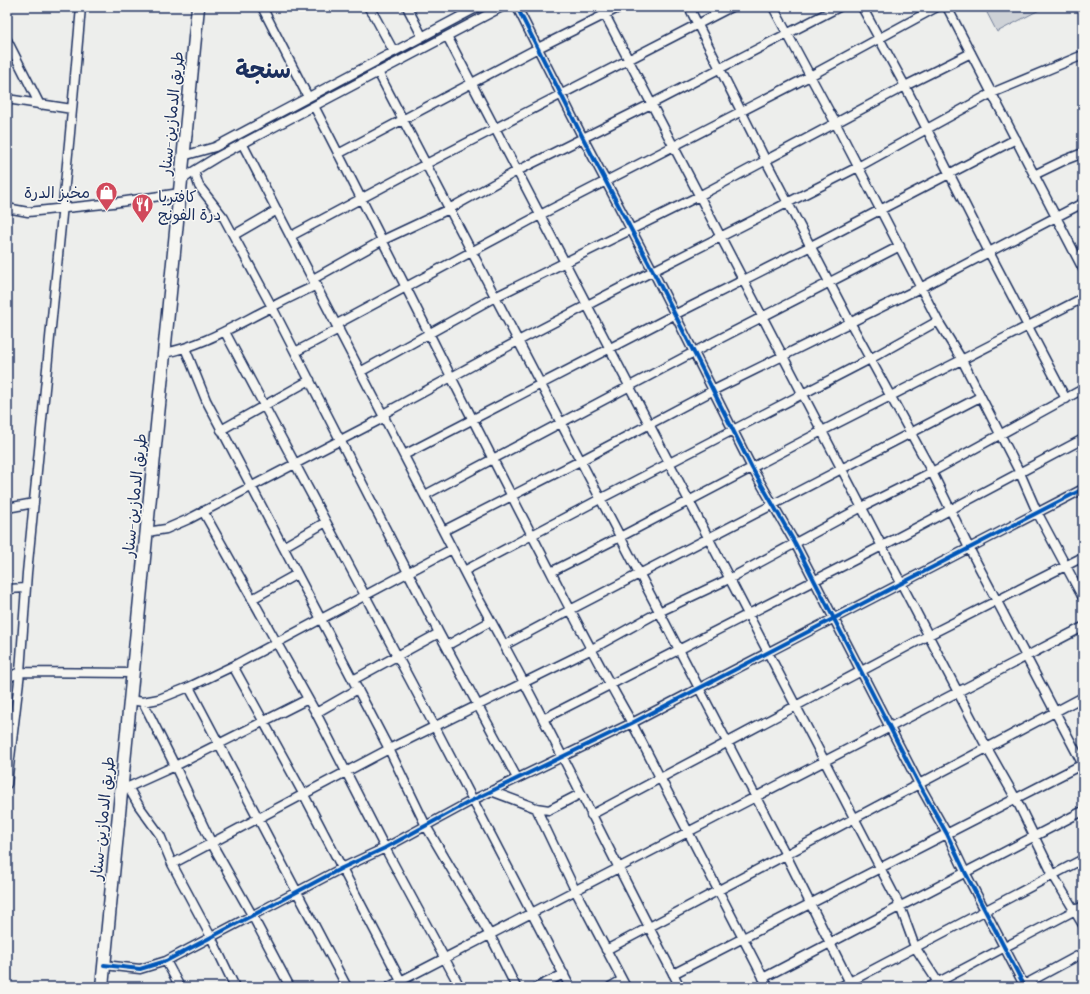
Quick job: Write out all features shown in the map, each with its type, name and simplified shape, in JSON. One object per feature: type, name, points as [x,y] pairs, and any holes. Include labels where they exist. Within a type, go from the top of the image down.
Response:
[{"type":"highway","name":"طريق الدمازين-سنار","points":[[102,987],[125,788],[130,700],[198,7]]},
{"type":"street","points":[[7,784],[9,752],[20,672],[26,588],[81,7]]},
{"type":"street","points":[[262,7],[308,97]]},
{"type":"street","points":[[368,7],[394,52]]},
{"type":"street","points":[[407,7],[422,36]]},
{"type":"street","points":[[183,156],[215,147],[394,52],[468,9],[478,7]]},
{"type":"street","points":[[7,208],[28,212],[63,207],[113,203],[180,187],[194,171],[242,143],[502,7]]},
{"type":"street","points":[[517,7],[583,138],[653,270],[674,315],[714,390],[752,468],[795,543],[919,784],[947,834],[1023,986],[1083,953]]},
{"type":"street","points":[[601,7],[762,317],[1016,799],[1053,875],[1083,925]]},
{"type":"street","points":[[338,154],[538,48],[620,7]]},
{"type":"street","points":[[673,974],[1083,765],[969,548],[932,472],[850,322],[766,161],[689,7]]},
{"type":"street","points":[[291,236],[495,128],[731,7]]},
{"type":"street","points":[[773,7],[922,287],[938,321],[962,360],[1020,473],[1037,512],[1083,598]]},
{"type":"street","points":[[164,353],[185,348],[225,332],[315,282],[383,240],[450,209],[517,171],[839,7]]},
{"type":"street","points":[[862,7],[905,86],[989,252],[1066,398]]},
{"type":"street","points":[[295,352],[406,287],[540,215],[810,76],[937,7]]},
{"type":"street","points":[[947,7],[1056,216],[1079,252],[1083,269]]},
{"type":"street","points":[[447,36],[900,906],[915,947],[940,984]]},
{"type":"street","points":[[7,40],[40,105]]},
{"type":"street","points":[[360,372],[495,297],[699,196],[905,86],[971,53]]},
{"type":"street","points":[[146,532],[166,529],[251,487],[340,440],[518,341],[653,270],[858,167],[992,93],[1083,56]]},
{"type":"street","points":[[378,72],[811,903],[851,984]]},
{"type":"street","points":[[7,99],[72,109]]},
{"type":"street","points":[[314,106],[383,240],[492,460],[590,650],[632,723],[768,987]]},
{"type":"street","points":[[404,455],[1016,139]]},
{"type":"street","points":[[242,143],[452,549],[525,683],[580,794],[680,987]]},
{"type":"street","points":[[1034,175],[1083,153]]},
{"type":"street","points":[[194,171],[199,186],[224,218],[272,307],[446,646],[517,778]]},
{"type":"street","points":[[443,531],[714,390],[922,287],[1083,203]]},
{"type":"street","points":[[234,236],[277,210]]},
{"type":"street","points":[[425,495],[694,352],[900,246]]},
{"type":"street","points":[[550,572],[1083,298]]},
{"type":"street","points":[[464,571],[870,359],[938,321]]},
{"type":"street","points":[[225,332],[436,727],[570,987]]},
{"type":"street","points":[[185,348],[206,400],[221,430],[358,689],[426,826],[490,934],[516,987]]},
{"type":"street","points":[[221,430],[310,380]]},
{"type":"street","points":[[172,864],[389,750],[590,650],[659,612],[729,579],[862,507],[932,472],[1083,389]]},
{"type":"street","points":[[505,646],[570,610],[640,575],[980,397]]},
{"type":"street","points":[[542,718],[610,685],[882,546],[1083,439]]},
{"type":"street","points":[[104,965],[140,969],[166,961],[296,891],[386,848],[473,800],[517,778],[632,723],[901,582],[1083,489]]},
{"type":"street","points":[[7,508],[34,502]]},
{"type":"street","points":[[203,511],[316,713],[460,987]]},
{"type":"street","points":[[283,547],[326,522]]},
{"type":"street","points":[[130,700],[143,702],[158,699],[189,687],[277,643],[320,618],[452,549]]},
{"type":"street","points":[[591,815],[661,779],[861,670],[1083,557]]},
{"type":"street","points":[[252,599],[297,574]]},
{"type":"street","points":[[7,590],[26,588]]},
{"type":"street","points":[[446,646],[491,621]]},
{"type":"street","points":[[389,987],[403,984],[445,958],[490,934],[1083,627]]},
{"type":"street","points":[[352,680],[440,633]]},
{"type":"street","points":[[233,666],[304,795],[403,984]]},
{"type":"street","points":[[7,678],[20,672],[133,673]]},
{"type":"street","points":[[189,687],[347,987]]},
{"type":"street","points":[[316,713],[358,689]]},
{"type":"street","points":[[606,950],[1083,697]]},
{"type":"street","points":[[235,987],[211,937],[172,864],[160,835],[125,788],[175,766],[308,699]]},
{"type":"street","points":[[143,702],[212,844],[290,987]]},
{"type":"street","points":[[491,791],[536,808],[549,810],[580,794]]},
{"type":"street","points":[[536,808],[575,890],[624,984],[610,987]]},
{"type":"street","points":[[763,978],[1083,811]]},
{"type":"street","points":[[840,987],[851,984],[915,947],[1083,859]]},
{"type":"street","points":[[929,987],[940,984],[1004,947],[1083,906]]},
{"type":"street","points":[[166,961],[180,987]]},
{"type":"street","points":[[537,987],[564,974]]},
{"type":"shaded area","points":[[984,7],[1045,7],[997,32]]},
{"type":"cycle path","points":[[517,7],[583,138],[653,271],[752,468],[795,543],[1025,987]]},
{"type":"cycle path","points":[[104,965],[140,969],[166,961],[342,868],[385,848],[473,800],[632,723],[1083,489]]},
{"type":"place","name":"مخبز الدرة","points":[[106,212]]},
{"type":"place","name":"كافتريا درة الفونج","points":[[142,224]]},
{"type":"district","name":"سنجة","points":[[263,70]]}]
